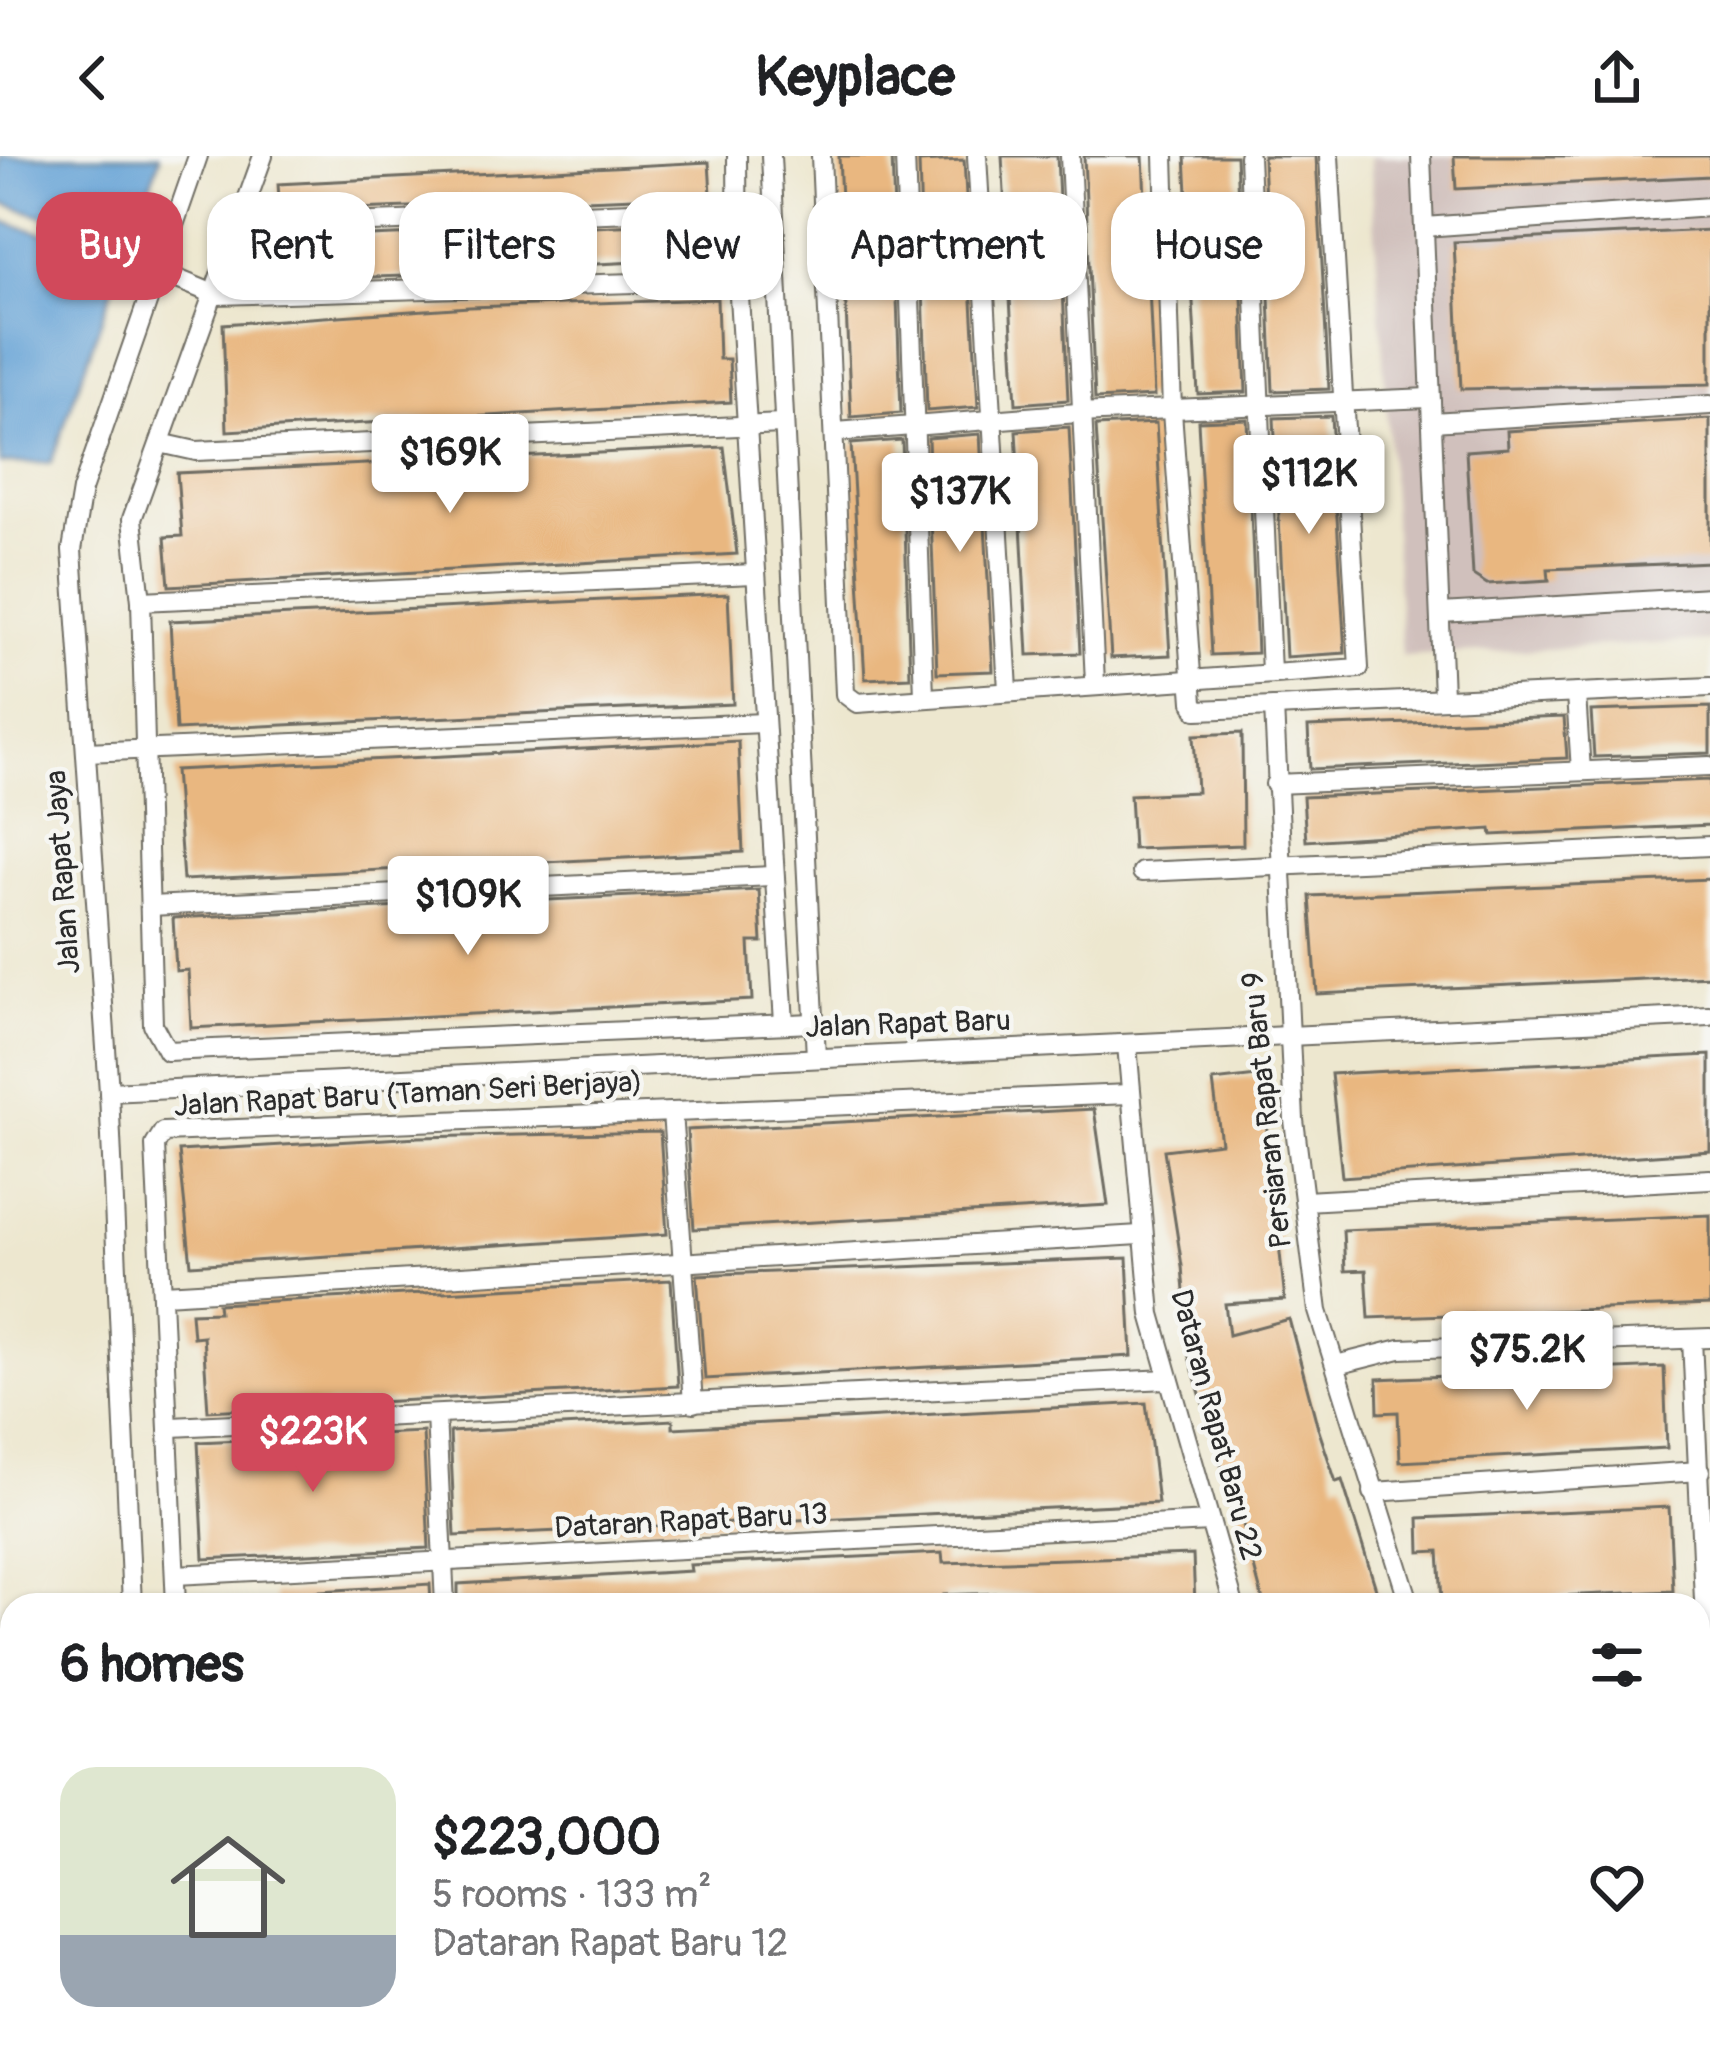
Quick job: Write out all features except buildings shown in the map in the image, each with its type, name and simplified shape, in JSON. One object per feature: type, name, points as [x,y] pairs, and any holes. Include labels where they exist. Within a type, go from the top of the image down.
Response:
[{"type":"street","name":"Jalan Rapat Jaya","points":[[183,199],[198,156]]},
{"type":"street","points":[[250,192],[263,156]]},
{"type":"street","points":[[737,156],[737,192]]},
{"type":"street","points":[[771,156],[772,192]]},
{"type":"street","points":[[820,156],[848,700],[1359,668],[1329,156]]},
{"type":"street","points":[[905,156],[924,697]]},
{"type":"street","points":[[977,156],[1007,690]]},
{"type":"street","points":[[1070,156],[1078,413],[1095,683]]},
{"type":"street","points":[[1164,156],[1172,411],[1197,710],[1710,687]]},
{"type":"street","points":[[1249,156],[1271,673]]},
{"type":"street","points":[[1421,156],[1443,696]]},
{"type":"street","points":[[1424,227],[1710,207]]},
{"type":"street","points":[[375,222],[621,212]]},
{"type":"street","points":[[375,291],[621,284]]},
{"type":"street","name":"Jalan Rapat Jaya","points":[[131,1593],[109,1093],[74,616],[75,516],[148,300]]},
{"type":"street","points":[[214,300],[132,519],[141,601],[150,906],[772,876]]},
{"type":"street","points":[[739,300],[784,1023]]},
{"type":"street","points":[[777,300],[816,1058]]},
{"type":"street","points":[[836,432],[1078,413],[1429,398]]},
{"type":"street","points":[[1432,422],[1710,405]]},
{"type":"street","points":[[160,442],[196,452],[782,424]]},
{"type":"street","points":[[141,601],[754,574]]},
{"type":"street","points":[[1441,613],[1710,597]]},
{"type":"street","points":[[1576,695],[1580,771]]},
{"type":"street","name":"Persiaran Rapat Baru 9","points":[[1274,707],[1277,865],[1288,1038],[1318,1312],[1406,1593]]},
{"type":"street","points":[[86,752],[764,722]]},
{"type":"street","points":[[1275,784],[1710,766]]},
{"type":"street","points":[[1142,872],[1710,846]]},
{"type":"street","name":"Jalan Rapat Baru","points":[[150,906],[153,1025],[167,1052],[813,1023]]},
{"type":"street","name":"Jalan Rapat Baru","points":[[109,1093],[1710,1016]]},
{"type":"street","name":"Dataran Rapat Baru 22","points":[[1127,1045],[1140,1235],[1151,1315],[1231,1593]]},
{"type":"street","name":"Jalan Rapat Baru (Taman Seri Berjaya)","points":[[176,1593],[172,1427],[155,1145],[163,1132],[1130,1094]]},
{"type":"street","points":[[672,1112],[693,1403]]},
{"type":"street","points":[[1305,1201],[1710,1179]]},
{"type":"street","points":[[164,1294],[1140,1235]]},
{"type":"street","points":[[1336,1365],[1400,1349],[1701,1339],[1701,1593]]},
{"type":"street","points":[[172,1427],[1168,1379]]},
{"type":"street","points":[[436,1415],[444,1593]]},
{"type":"street","points":[[1373,1492],[1700,1471]]},
{"type":"street","name":"Dataran Rapat Baru 13","points":[[175,1575],[442,1565],[1210,1522]]},
{"type":"shaded area","points":[[1370,156],[1710,156],[1710,641],[1402,656]]},
{"type":"water","points":[[0,156],[160,158],[147,192],[36,192],[36,214],[0,203]]},
{"type":"water","points":[[0,221],[36,231],[36,300],[108,300],[51,463],[0,463]]}]
